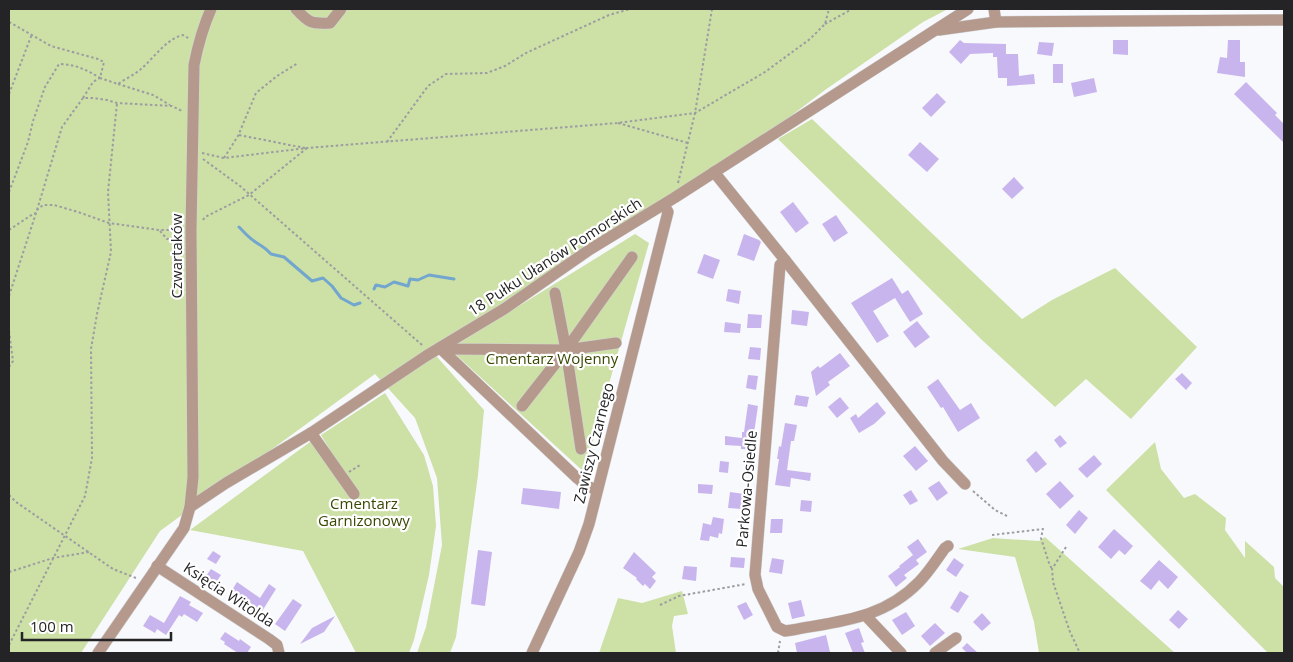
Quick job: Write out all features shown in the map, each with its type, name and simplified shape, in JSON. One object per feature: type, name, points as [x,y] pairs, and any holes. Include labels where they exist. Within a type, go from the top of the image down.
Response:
[{"type":"street","name":"Czwartaków","points":[[98,653],[184,528],[190,507],[193,477],[191,239],[194,65],[198,43],[212,9]]},
{"type":"street","points":[[296,9],[306,19],[315,24],[330,23],[342,9]]},
{"type":"street","name":"18 Pułku Ułanów Pomorskich","points":[[190,507],[226,483],[312,433],[380,386],[504,310],[589,250],[674,198],[968,9]]},
{"type":"street","points":[[994,9],[996,22]]},
{"type":"street","points":[[934,30],[996,22],[1284,20]]},
{"type":"street","points":[[714,172],[965,484]]},
{"type":"street","name":"Zawiszy Czarnego","points":[[532,653],[579,552],[589,524],[668,212],[664,204]]},
{"type":"street","points":[[522,406],[566,350],[632,257]]},
{"type":"street","name":"Parkowa-Osiedle","points":[[785,260],[780,265],[755,575],[756,582],[777,627],[785,631],[866,616],[881,610],[908,592],[920,581],[948,546]]},
{"type":"street","points":[[555,293],[581,449]]},
{"type":"street","points":[[442,347],[453,349],[566,350],[616,343]]},
{"type":"street","points":[[442,347],[576,478],[586,486],[597,490]]},
{"type":"street","points":[[312,433],[354,494]]},
{"type":"street","name":"Księcia Witolda","points":[[157,566],[269,639],[277,645],[279,653]]},
{"type":"street","points":[[866,616],[901,653]]},
{"type":"street","points":[[935,653],[956,638]]},
{"type":"path","points":[[388,142],[428,86],[446,74],[487,73],[609,15],[630,9]]},
{"type":"path","points":[[674,198],[695,113],[712,9]]},
{"type":"path","points":[[825,24],[829,9]]},
{"type":"path","points":[[193,151],[224,158],[307,148],[617,123],[695,113],[765,72],[810,39],[825,24],[852,9]]},
{"type":"path","points":[[9,22],[51,46],[104,62],[100,78],[93,82],[62,127],[9,296]]},
{"type":"path","points":[[9,94],[32,34]]},
{"type":"path","points":[[118,84],[139,71],[176,37],[183,35],[198,43]]},
{"type":"path","points":[[9,192],[28,142],[45,87],[59,64],[70,64],[85,69],[100,78],[153,95],[180,109]]},
{"type":"path","points":[[224,158],[239,135],[256,93],[277,76],[298,64]]},
{"type":"path","points":[[83,98],[107,100],[116,103],[172,106]]},
{"type":"path","points":[[9,645],[85,496],[92,458],[91,350],[111,252],[108,192],[116,103]]},
{"type":"path","points":[[617,123],[688,143]]},
{"type":"path","points":[[239,135],[307,148]]},
{"type":"path","points":[[205,217],[249,195],[307,148]]},
{"type":"path","points":[[193,151],[240,186],[422,345]]},
{"type":"path","points":[[9,230],[43,205],[54,205],[109,223],[159,230],[184,230]]},
{"type":"path","points":[[159,230],[167,238],[184,240]]},
{"type":"path","points":[[9,331],[13,361],[9,367]]},
{"type":"path","points":[[965,484],[995,510],[1007,516]]},
{"type":"path","points":[[9,495],[16,502],[113,569],[142,580]]},
{"type":"path","points":[[992,535],[1043,529],[1041,538],[1052,569],[1053,582],[1070,632],[1080,653]]},
{"type":"path","points":[[1052,569],[1066,547]]},
{"type":"path","points":[[9,572],[53,558],[89,552]]},
{"type":"path","points":[[660,605],[680,596],[756,582]]},
{"type":"green space","points":[[9,9],[948,9],[923,22],[825,90],[771,131],[431,350],[484,410],[478,475],[456,637],[450,653],[417,653],[426,627],[442,545],[437,478],[415,418],[375,374],[160,531],[81,653],[9,653]]},
{"type":"green space","points":[[812,119],[1022,319],[1052,300],[1115,268],[1197,347],[1131,419],[1086,379],[1055,407],[982,340],[778,139]]},
{"type":"green space","name":"Cmentarz Wojenny","points":[[635,234],[649,243],[584,472],[453,352],[453,347]]},
{"type":"green space","name":"Cmentarz Garnizonowy","points":[[385,393],[424,455],[433,486],[436,526],[429,575],[414,640],[409,653],[356,653],[303,551],[190,530],[310,442],[326,453],[330,450],[321,435]]},
{"type":"green space","points":[[1155,442],[1161,469],[1184,498],[1195,494],[1226,518],[1225,530],[1245,558],[1245,541],[1274,567],[1275,578],[1284,587],[1284,653],[1266,653],[1106,490]]},
{"type":"green space","points":[[1045,537],[1175,653],[1039,653],[1034,622],[1015,557],[958,549],[993,538],[1039,541]]},
{"type":"green space","points":[[682,591],[688,614],[674,616],[672,626],[676,653],[599,653],[618,598],[642,603]]},
{"type":"building","points":[[960,40],[964,43],[1006,44],[1006,54],[1018,54],[1019,76],[1034,74],[1035,84],[1007,86],[1007,78],[998,78],[997,57],[993,57],[993,53],[970,54],[961,64],[949,52]]},
{"type":"building","points":[[1113,40],[1128,40],[1128,55],[1113,54]]},
{"type":"building","points":[[1228,40],[1240,40],[1240,62],[1245,62],[1245,77],[1217,73],[1220,57],[1227,58]]},
{"type":"building","points":[[1039,42],[1054,43],[1052,56],[1037,54]]},
{"type":"building","points":[[1053,64],[1063,64],[1063,83],[1053,83]]},
{"type":"building","points":[[1094,78],[1097,92],[1074,97],[1071,83]]},
{"type":"building","points":[[1246,82],[1277,113],[1275,115],[1284,124],[1284,143],[1234,94]]},
{"type":"building","points":[[937,93],[946,102],[931,117],[922,108]]},
{"type":"building","points":[[920,142],[939,159],[927,172],[908,155]]},
{"type":"building","points":[[1014,177],[1024,188],[1012,199],[1002,189]]},
{"type":"building","points":[[793,202],[809,223],[796,233],[780,212]]},
{"type":"building","points":[[836,215],[848,233],[834,242],[822,224]]},
{"type":"building","points":[[744,234],[761,242],[754,261],[737,255]]},
{"type":"building","points":[[704,254],[720,260],[713,279],[697,273]]},
{"type":"building","points":[[892,278],[902,294],[908,290],[923,314],[910,322],[895,298],[873,311],[889,336],[877,343],[851,303]]},
{"type":"building","points":[[728,289],[741,291],[739,304],[726,301]]},
{"type":"building","points":[[792,310],[809,312],[807,326],[791,324]]},
{"type":"building","points":[[748,314],[762,315],[761,328],[747,328]]},
{"type":"building","points":[[917,321],[930,337],[915,348],[903,332]]},
{"type":"building","points":[[725,322],[741,324],[740,333],[724,332]]},
{"type":"building","points":[[750,347],[761,348],[760,360],[748,359]]},
{"type":"building","points":[[840,353],[850,366],[828,382],[830,385],[816,396],[811,372],[818,366],[820,368]]},
{"type":"building","points":[[1182,373],[1192,383],[1186,390],[1175,379]]},
{"type":"building","points":[[748,375],[758,376],[756,390],[746,388]]},
{"type":"building","points":[[938,379],[960,410],[971,403],[980,418],[958,432],[943,407],[941,408],[927,387]]},
{"type":"building","points":[[796,395],[809,397],[807,407],[794,405]]},
{"type":"building","points":[[840,397],[849,408],[837,418],[828,407]]},
{"type":"building","points":[[877,402],[886,413],[874,424],[859,433],[850,418],[856,414],[858,418]]},
{"type":"building","points":[[748,404],[758,406],[754,433],[758,433],[757,450],[725,445],[725,436],[742,438]]},
{"type":"building","points":[[785,423],[797,425],[794,441],[791,441],[787,470],[811,473],[810,481],[791,478],[790,487],[775,485],[779,446],[781,447]]},
{"type":"building","points":[[1060,435],[1067,443],[1060,448],[1054,440]]},
{"type":"building","points":[[915,446],[928,461],[916,471],[903,456]]},
{"type":"building","points":[[1036,451],[1047,464],[1036,473],[1026,460]]},
{"type":"building","points":[[1094,455],[1102,464],[1087,478],[1078,469]]},
{"type":"building","points":[[720,461],[729,462],[728,473],[719,472]]},
{"type":"building","points":[[939,481],[948,493],[937,501],[928,488]]},
{"type":"building","points":[[1060,481],[1074,496],[1060,509],[1046,494]]},
{"type":"building","points":[[698,484],[713,485],[712,494],[698,493]]},
{"type":"building","points":[[523,488],[561,492],[559,509],[521,504]]},
{"type":"building","points":[[911,490],[918,501],[910,505],[903,495]]},
{"type":"building","points":[[730,492],[744,494],[742,509],[728,508]]},
{"type":"building","points":[[801,500],[812,501],[811,512],[800,511]]},
{"type":"building","points":[[1079,510],[1088,518],[1075,534],[1066,525]]},
{"type":"building","points":[[713,517],[724,519],[722,534],[719,533],[718,538],[710,536],[709,541],[700,540],[703,523],[711,525]]},
{"type":"building","points":[[771,519],[783,519],[782,533],[770,533]]},
{"type":"building","points":[[1114,529],[1133,546],[1125,555],[1119,550],[1111,559],[1098,547]]},
{"type":"building","points":[[918,539],[927,552],[916,560],[919,564],[904,575],[907,578],[896,587],[888,576],[913,555],[907,547]]},
{"type":"building","points":[[478,550],[492,552],[485,606],[471,604]]},
{"type":"building","points":[[213,551],[221,556],[216,564],[207,559]]},
{"type":"building","points":[[634,552],[656,573],[652,577],[656,581],[650,589],[645,584],[643,586],[637,578],[623,568]]},
{"type":"building","points":[[731,557],[745,558],[744,568],[730,567]]},
{"type":"building","points":[[772,558],[784,560],[782,574],[769,572]]},
{"type":"building","points":[[954,558],[964,565],[956,577],[946,570]]},
{"type":"building","points":[[1159,560],[1178,577],[1168,589],[1159,580],[1151,590],[1140,581]]},
{"type":"building","points":[[684,566],[697,567],[696,581],[682,579]]},
{"type":"building","points":[[211,569],[221,575],[213,587],[203,580]]},
{"type":"building","points":[[237,582],[260,598],[269,584],[276,589],[259,616],[229,595]]},
{"type":"building","points":[[960,591],[969,596],[958,613],[950,608]]},
{"type":"building","points":[[180,596],[191,602],[189,605],[203,613],[197,622],[184,614],[182,617],[179,615],[166,635],[157,629],[155,633],[143,626],[150,615],[164,623]]},
{"type":"building","points":[[293,599],[302,605],[285,631],[275,624]]},
{"type":"building","points":[[801,600],[805,616],[792,619],[788,603]]},
{"type":"building","points":[[746,602],[753,615],[744,620],[737,606]]},
{"type":"building","points":[[1178,610],[1188,619],[1179,629],[1169,620]]},
{"type":"building","points":[[906,612],[915,626],[902,635],[892,620]]},
{"type":"building","points":[[982,613],[991,623],[982,631],[973,622]]},
{"type":"building","points":[[335,616],[324,632],[300,644],[312,628]]},
{"type":"building","points":[[935,623],[945,633],[930,646],[921,636]]},
{"type":"building","points":[[859,628],[864,642],[861,643],[865,653],[853,653],[845,633]]},
{"type":"building","points":[[225,632],[251,647],[247,653],[238,653],[224,644],[225,642],[220,639]]},
{"type":"building","points":[[826,635],[830,652],[797,653],[795,643]]},
{"type":"building","points":[[967,643],[978,653],[967,653],[962,648]]},
{"type":"waterway","points":[[239,227],[271,254],[284,257],[312,281],[323,278],[341,298],[354,305],[360,303]]},
{"type":"waterway","points":[[374,289],[376,285],[385,287],[394,282],[408,286],[410,279],[418,280],[429,275],[454,279]]}]
